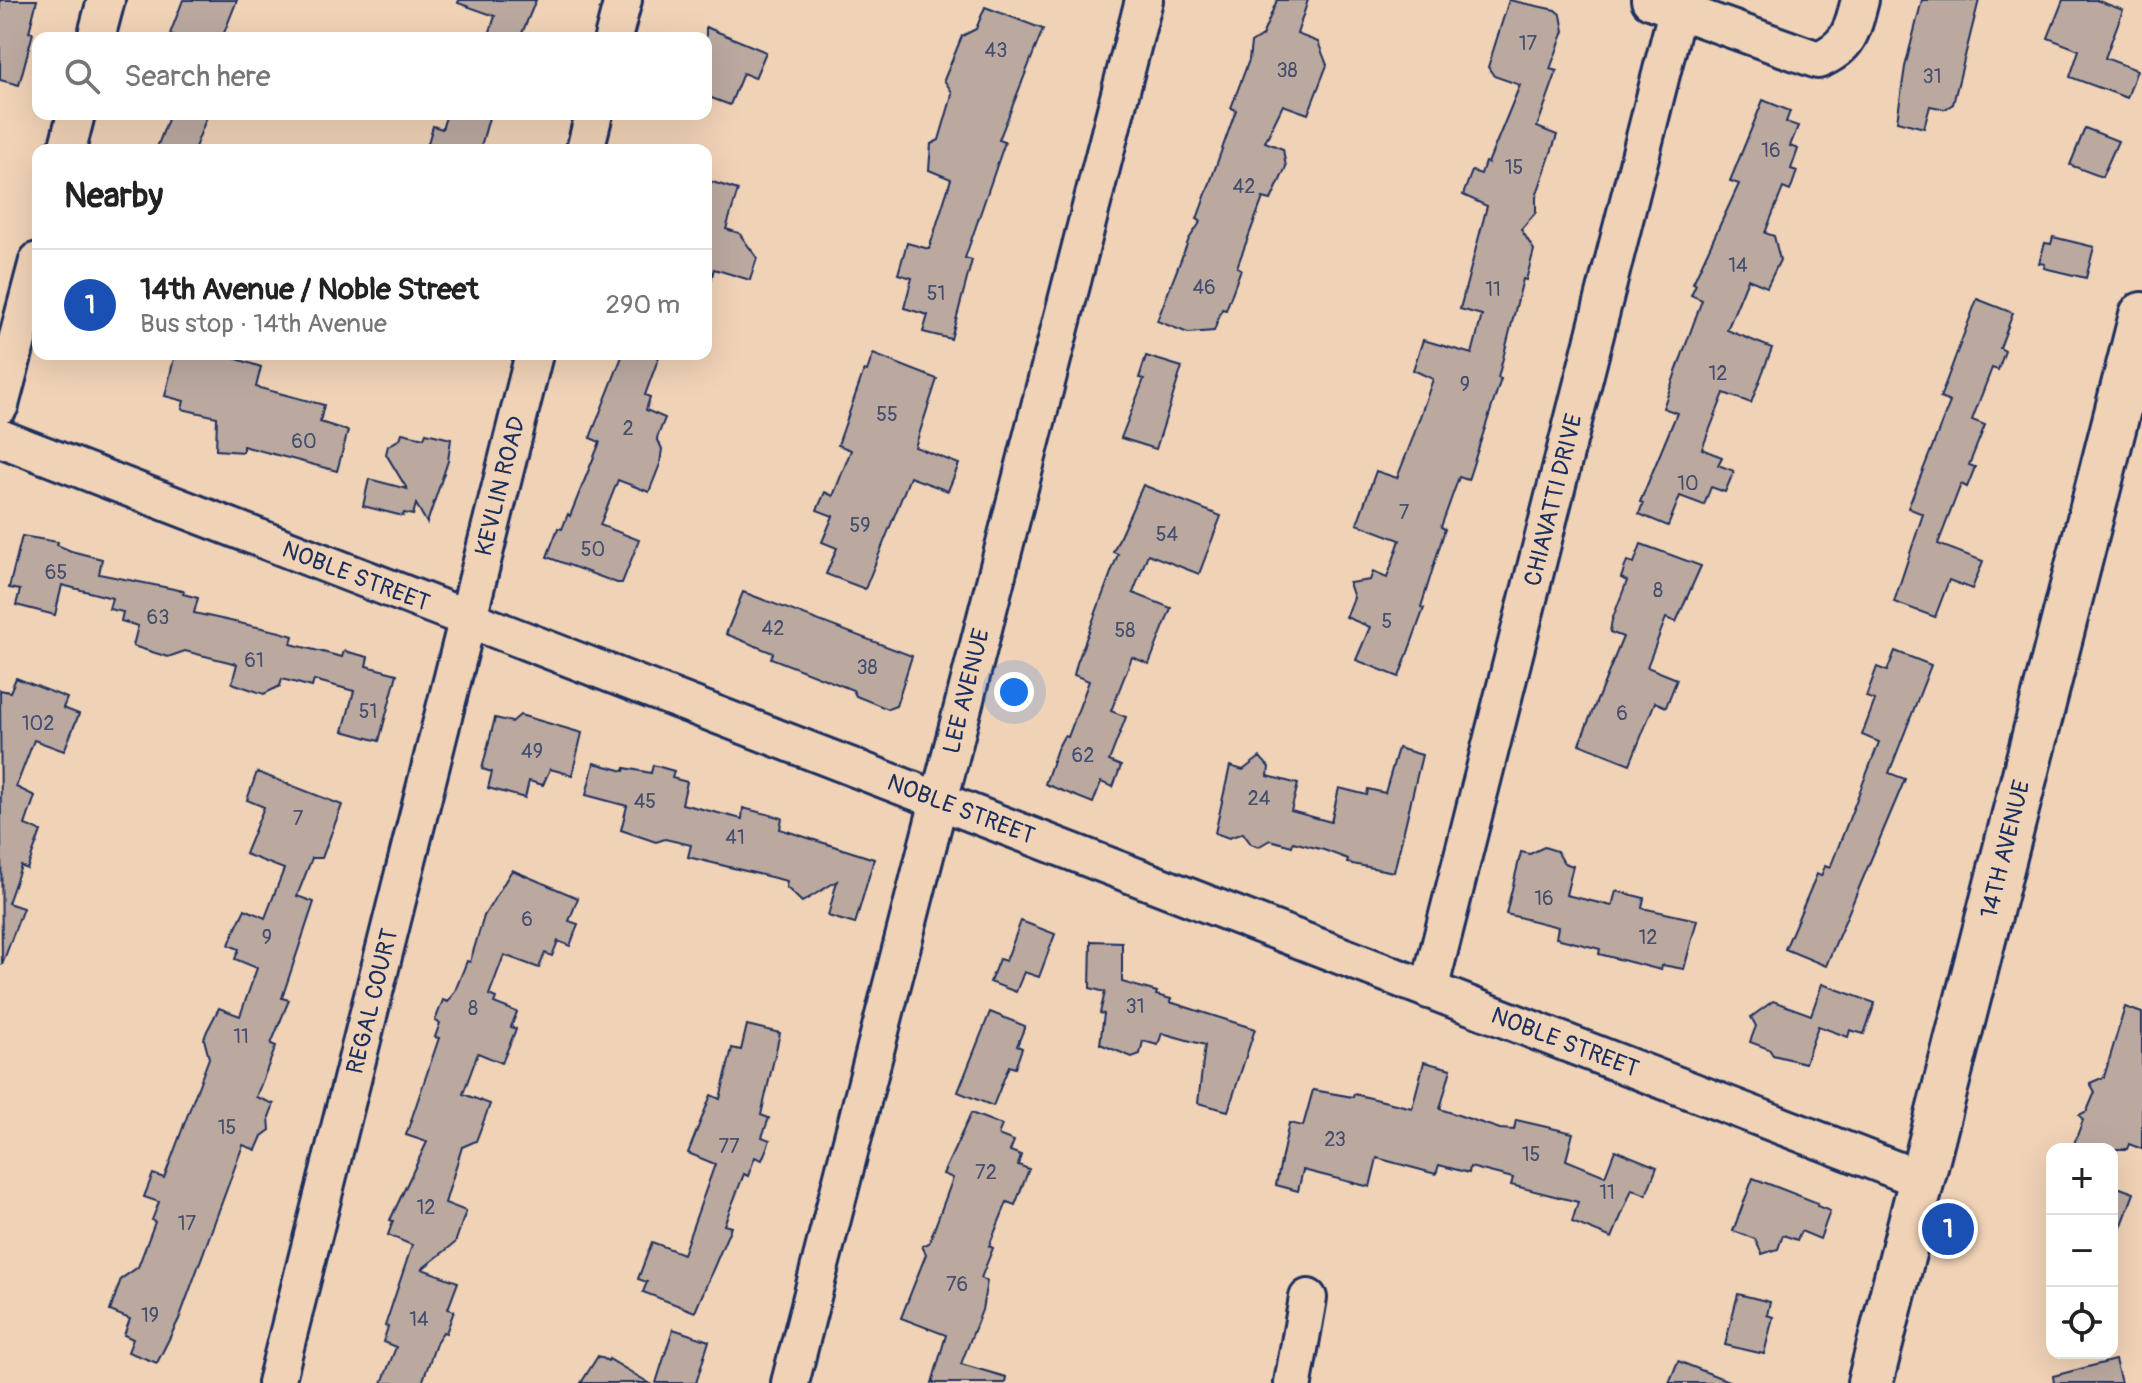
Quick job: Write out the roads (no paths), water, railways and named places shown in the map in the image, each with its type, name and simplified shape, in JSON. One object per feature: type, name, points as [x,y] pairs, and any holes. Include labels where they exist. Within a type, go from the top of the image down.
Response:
[{"type":"main road","name":"14TH AVENUE","points":[[1870,1383],[2142,315]]},
{"type":"street","points":[[98,32],[106,0]]},
{"type":"street","points":[[615,32],[623,0]]},
{"type":"street","name":"LEE AVENUE","points":[[790,1383],[1144,0]]},
{"type":"street","points":[[1664,6],[1818,60],[1839,52],[1852,29],[1860,0]]},
{"type":"street","name":"CHIAVATTI DRIVE","points":[[1429,990],[1664,6]]},
{"type":"street","points":[[68,144],[74,120]]},
{"type":"street","points":[[586,144],[592,120]]},
{"type":"street","points":[[0,405],[32,284]]},
{"type":"street","name":"KEVLIN ROAD","points":[[467,619],[532,360]]},
{"type":"street","name":"NOBLE STREET","points":[[0,438],[1922,1180]]},
{"type":"street","name":"REGAL COURT","points":[[276,1383],[467,619]]},
{"type":"street","points":[[1293,1383],[1308,1298]]},
{"type":"place","name":"14th Avenue / Noble Street","points":[[1948,1229]]}]
